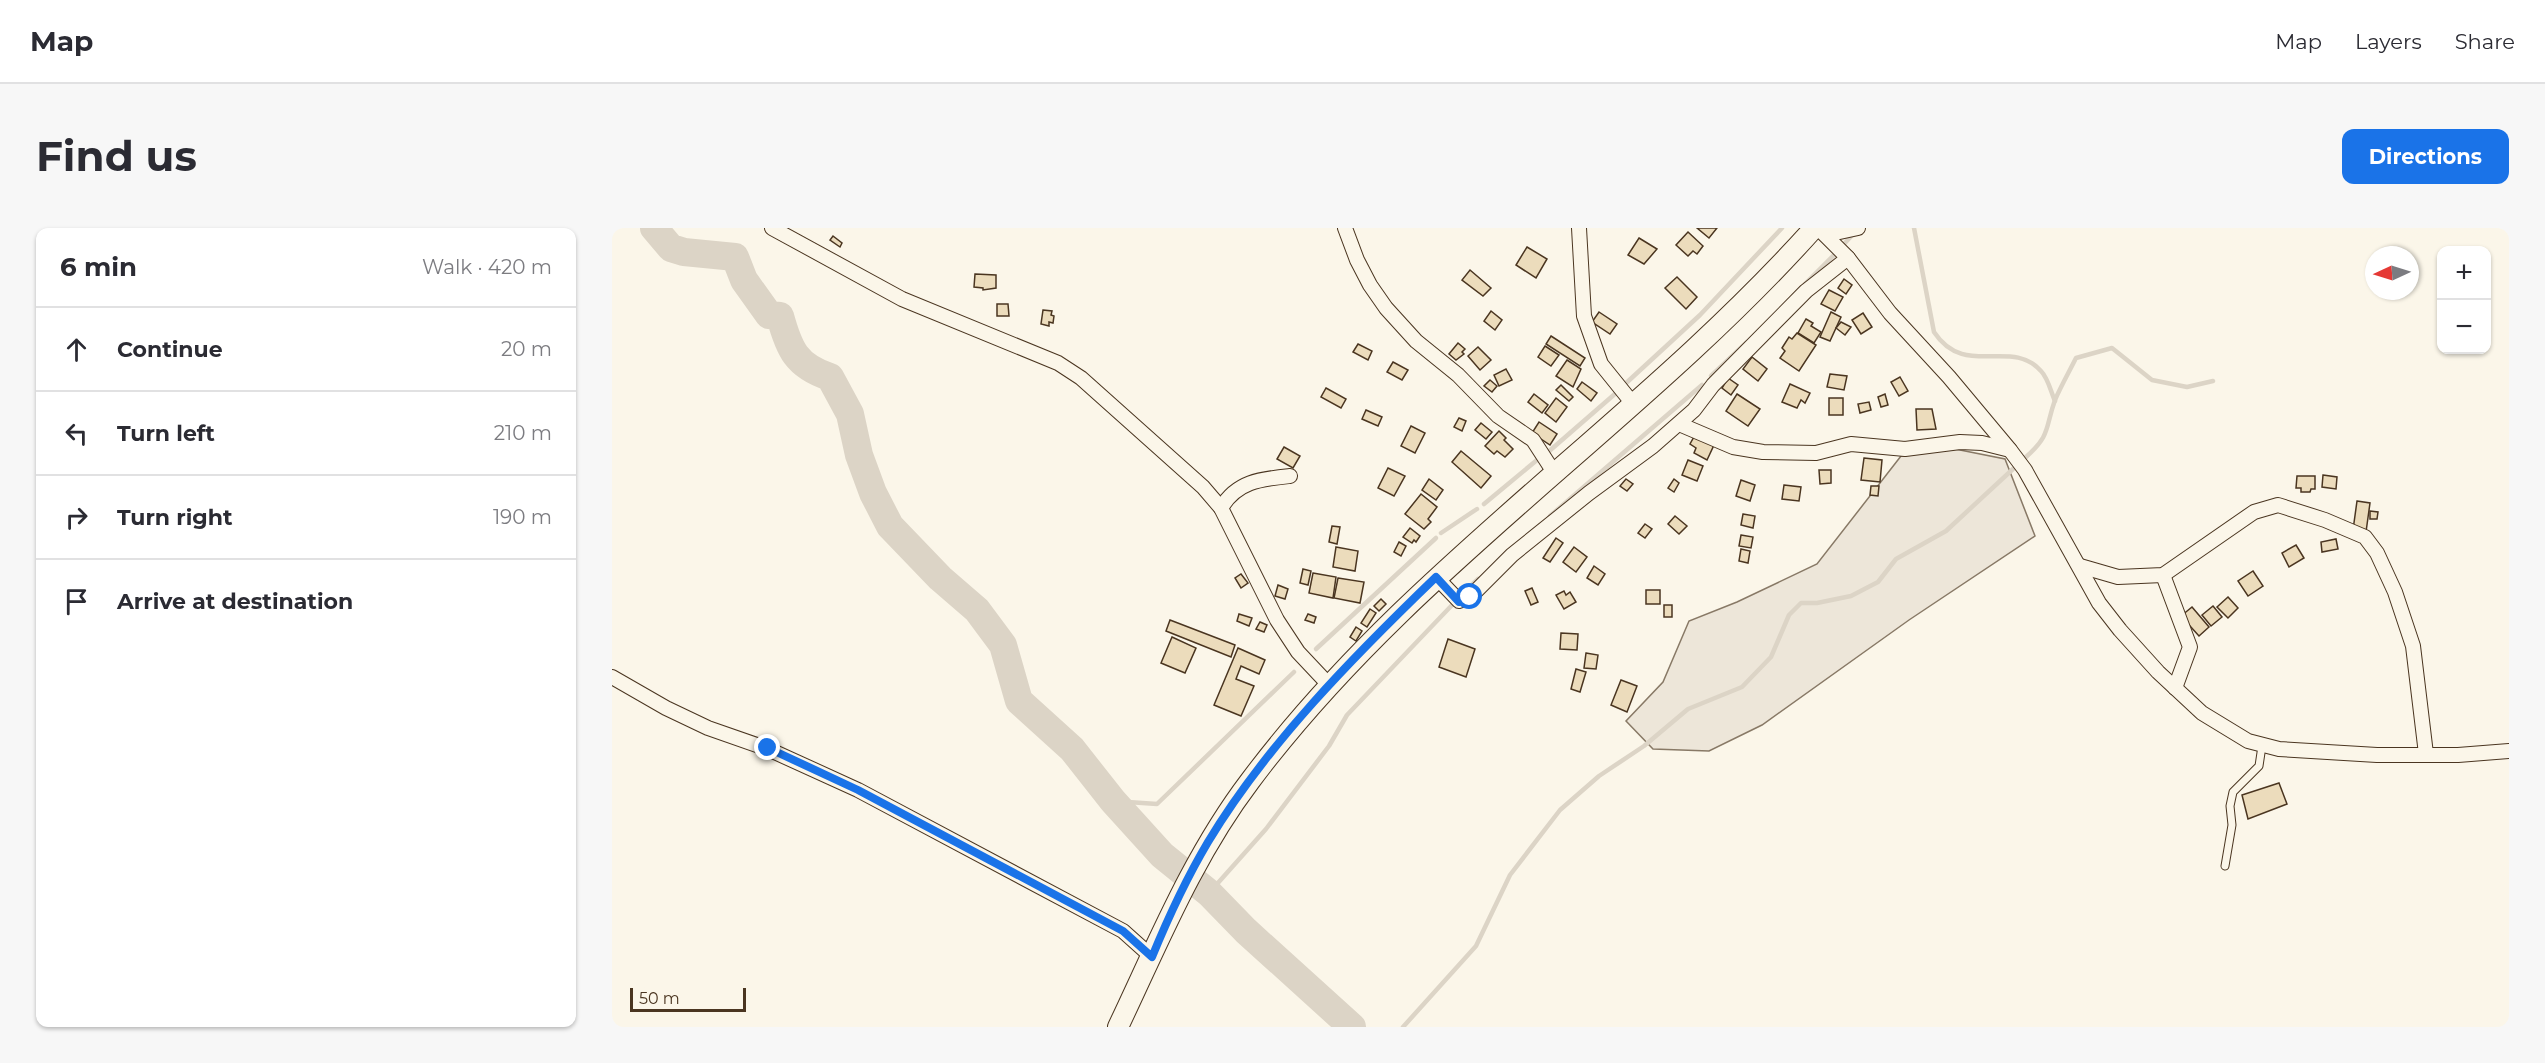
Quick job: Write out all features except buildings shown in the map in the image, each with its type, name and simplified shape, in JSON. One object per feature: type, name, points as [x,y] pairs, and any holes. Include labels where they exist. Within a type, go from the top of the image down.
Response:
[{"type":"main road","points":[[1118,1027],[1173,908],[1209,842],[1277,746],[1394,617],[1436,577],[1634,405],[1732,315],[1819,230]]},
{"type":"street","points":[[772,228],[902,299],[1058,363],[1081,378],[1203,488],[1221,508],[1277,620],[1298,652],[1330,686]]},
{"type":"street","points":[[1345,228],[1370,285],[1386,308],[1416,341],[1458,375],[1498,416],[1533,440],[1554,474]]},
{"type":"street","points":[[1579,228],[1584,316],[1601,364],[1634,405]]},
{"type":"street","points":[[1819,230],[1858,228]]},
{"type":"street","points":[[1819,230],[1848,258],[1890,313],[1949,377],[2010,450],[2025,470],[2099,603],[2120,630],[2175,688],[2217,724],[2241,738],[2262,746],[2331,753],[2458,755],[2509,752]]},
{"type":"street","points":[[1436,577],[1459,602],[1470,597],[1512,555],[1679,424],[1806,291],[1848,258]]},
{"type":"street","points":[[1679,424],[1733,447],[1763,452],[1816,453],[1851,444],[1905,449],[1960,442],[1982,443],[2010,450]]},
{"type":"street","points":[[1221,508],[1227,498],[1245,484],[1261,479],[1290,476]]},
{"type":"street","points":[[2080,566],[2118,578],[2163,575],[2254,512],[2278,505],[2325,520],[2365,537],[2377,553],[2395,591],[2413,646],[2426,754]]},
{"type":"street","points":[[2163,575],[2190,646],[2175,688]]},
{"type":"street","points":[[612,677],[666,708],[698,723],[768,748],[858,790],[1123,931],[1152,957]]},
{"type":"lane","points":[[2225,866],[2232,825],[2230,806],[2233,792],[2259,766],[2262,746]]},
{"type":"shaded area","points":[[1955,449],[2005,459],[2035,536],[1909,620],[1762,725],[1709,751],[1653,749],[1626,721],[1663,682],[1689,621],[1737,602],[1817,564],[1901,456]]},
{"type":"waterway","points":[[654,228],[671,248],[684,252],[735,257],[744,280],[769,315],[780,316],[787,338],[796,355],[818,373],[830,377],[850,414],[859,455],[873,493],[890,526],[940,578],[977,610],[1003,645],[1019,701],[1072,749],[1113,801],[1162,855],[1209,893],[1246,931],[1352,1027]]},
{"type":"waterway","points":[[1624,385],[1700,315],[1782,228]]},
{"type":"waterway","points":[[1914,228],[1934,332],[1946,346],[1960,353],[1974,356],[2016,357],[2029,361],[2043,374],[2055,401]]},
{"type":"waterway","points":[[1844,244],[1855,232]]},
{"type":"waterway","points":[[1805,284],[1837,252]]},
{"type":"waterway","points":[[1711,376],[1746,343]]},
{"type":"waterway","points":[[2026,457],[2044,437],[2055,400],[2076,358],[2112,348],[2152,380],[2187,387],[2213,381]]},
{"type":"waterway","points":[[1550,516],[1702,385]]},
{"type":"waterway","points":[[1547,453],[1616,393]]},
{"type":"waterway","points":[[1484,504],[1537,460]]},
{"type":"waterway","points":[[1403,1027],[1476,946],[1510,875],[1560,810],[1599,776],[1644,746],[1688,709],[1742,687],[1771,657],[1789,615],[1801,603],[1817,603],[1851,596],[1878,582],[1896,559],[1946,531],[2013,469]]},
{"type":"waterway","points":[[1441,533],[1477,509]]},
{"type":"waterway","points":[[1316,649],[1436,538]]},
{"type":"waterway","points":[[1463,593],[1478,579]]},
{"type":"waterway","points":[[1209,893],[1266,829],[1329,746],[1347,715],[1454,603]]},
{"type":"waterway","points":[[1113,801],[1157,804],[1294,672]]},
{"type":"route","points":[[768,748],[817,773],[858,790],[1123,931],[1152,957],[1173,908],[1209,842],[1248,783],[1284,737],[1353,660],[1436,577],[1459,602],[1470,597]]}]
